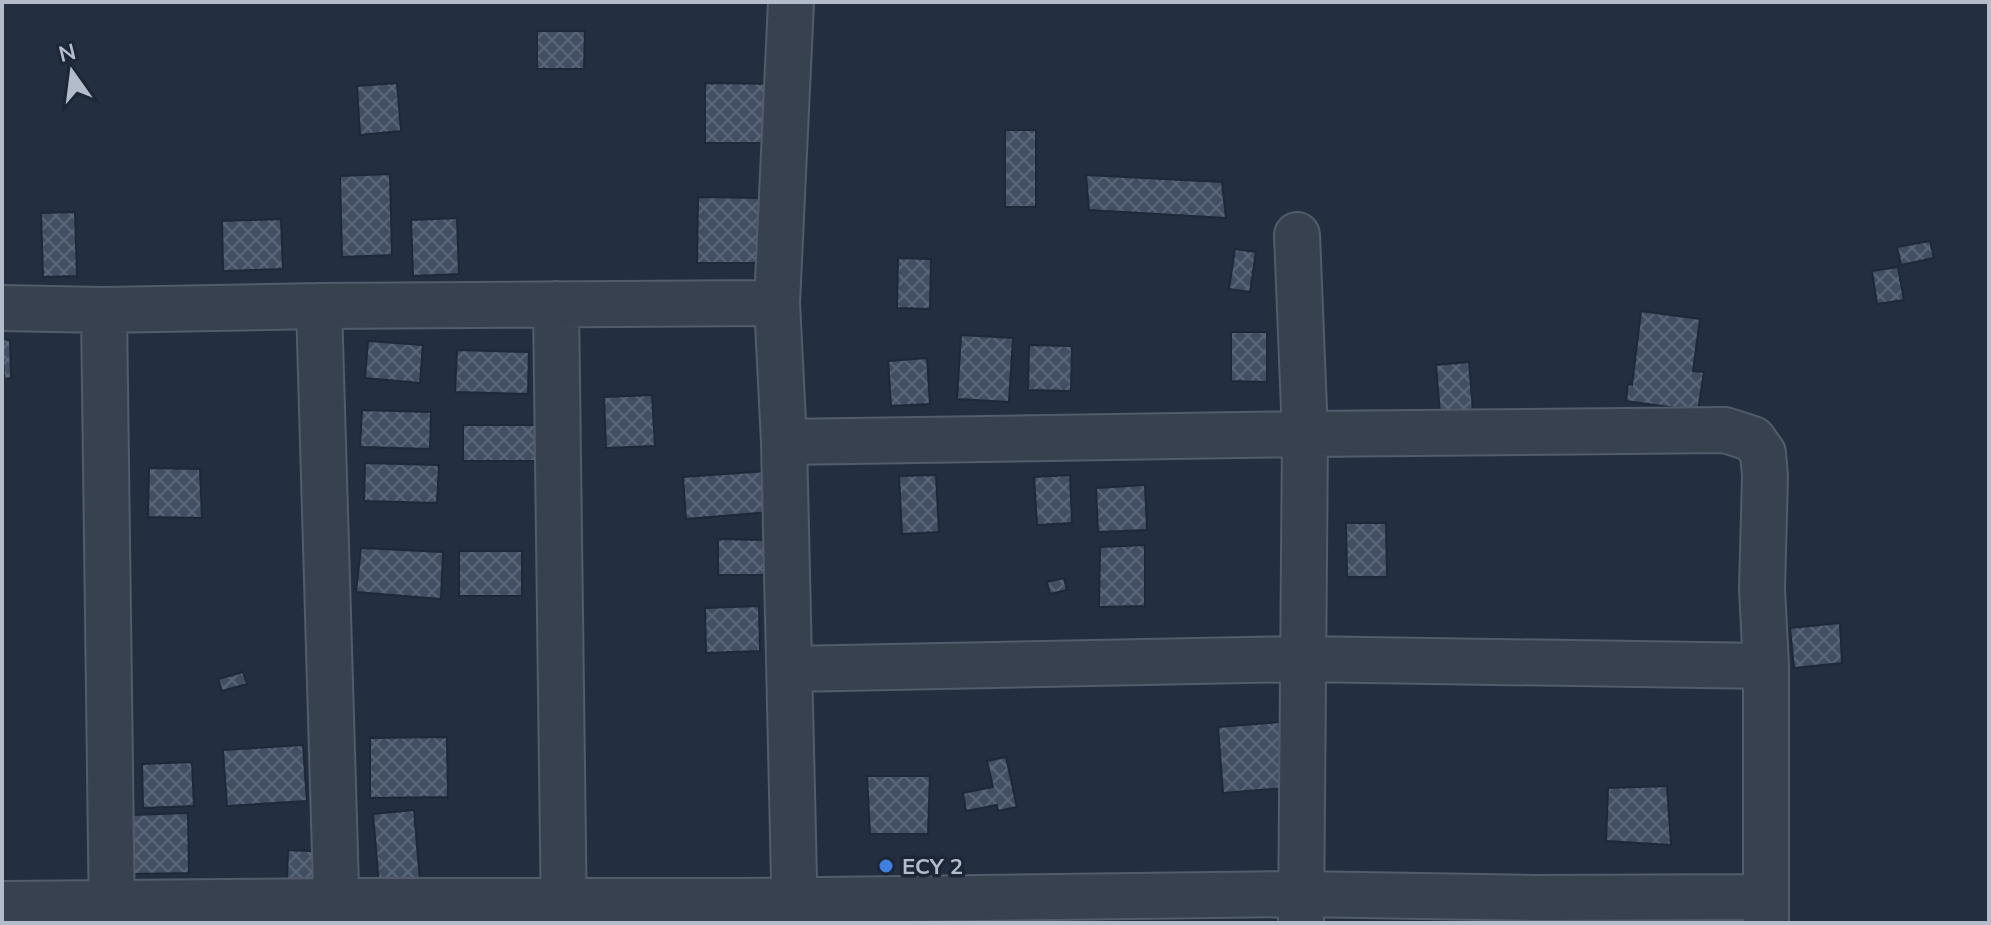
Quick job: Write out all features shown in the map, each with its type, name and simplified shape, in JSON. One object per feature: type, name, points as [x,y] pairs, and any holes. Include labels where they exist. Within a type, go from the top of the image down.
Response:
[{"type":"street","points":[[791,2],[777,303],[784,442],[795,912]]},
{"type":"street","points":[[1297,235],[1305,434],[1300,909]]},
{"type":"street","points":[[2,308],[104,310],[777,303]]},
{"type":"street","points":[[556,304],[564,912]]},
{"type":"street","points":[[319,306],[337,912]]},
{"type":"street","points":[[104,310],[112,914]]},
{"type":"street","points":[[2,904],[112,914],[1765,910],[1766,666],[1762,589],[1765,476],[1763,453],[1753,439],[1725,430],[784,442]]},
{"type":"street","points":[[790,669],[1302,659],[1766,666]]},
{"type":"building","points":[[537,31],[585,31],[584,69],[537,69]]},
{"type":"building","points":[[397,83],[401,131],[360,135],[357,86]]},
{"type":"building","points":[[705,83],[774,84],[774,143],[705,143]]},
{"type":"building","points":[[1005,130],[1036,130],[1036,207],[1005,207]]},
{"type":"building","points":[[390,174],[392,255],[342,257],[340,176]]},
{"type":"building","points":[[1086,175],[1222,182],[1226,218],[1089,210]]},
{"type":"building","points":[[698,197],[762,198],[761,263],[697,263]]},
{"type":"building","points":[[75,212],[77,276],[43,277],[41,213]]},
{"type":"building","points":[[457,218],[459,274],[413,276],[411,220]]},
{"type":"building","points":[[281,219],[283,269],[223,271],[222,221]]},
{"type":"building","points":[[1930,241],[1934,258],[1901,265],[1897,247]]},
{"type":"building","points":[[1235,249],[1256,252],[1250,292],[1229,289]]},
{"type":"building","points":[[898,258],[931,259],[930,309],[897,308]]},
{"type":"building","points":[[1898,267],[1904,300],[1877,304],[1872,271]]},
{"type":"building","points":[[1641,311],[1700,319],[1693,371],[1704,372],[1698,411],[1626,401],[1628,384],[1632,385]]},
{"type":"building","points":[[1231,332],[1267,332],[1267,382],[1231,381]]},
{"type":"building","points":[[961,335],[1013,338],[1009,402],[957,399]]},
{"type":"building","points":[[2,339],[10,340],[11,378],[4,379]]},
{"type":"building","points":[[368,341],[423,345],[420,383],[365,378]]},
{"type":"building","points":[[1029,345],[1072,346],[1071,391],[1028,390]]},
{"type":"building","points":[[457,350],[529,352],[528,394],[455,392]]},
{"type":"building","points":[[927,358],[930,404],[891,406],[888,361]]},
{"type":"building","points":[[1469,362],[1473,411],[1440,414],[1436,365]]},
{"type":"building","points":[[652,395],[655,446],[606,448],[604,397]]},
{"type":"building","points":[[362,410],[431,412],[430,449],[360,447]]},
{"type":"building","points":[[463,425],[538,425],[538,461],[463,461]]},
{"type":"building","points":[[365,463],[439,465],[437,503],[364,501]]},
{"type":"building","points":[[149,468],[200,469],[202,518],[148,517]]},
{"type":"building","points":[[766,471],[769,512],[686,519],[683,477]]},
{"type":"building","points":[[936,475],[939,532],[902,534],[899,476]]},
{"type":"building","points":[[1070,475],[1072,523],[1037,525],[1034,477]]},
{"type":"building","points":[[1145,485],[1147,530],[1098,532],[1096,488]]},
{"type":"building","points":[[1346,523],[1386,523],[1387,577],[1347,577]]},
{"type":"building","points":[[718,539],[769,540],[768,575],[718,575]]},
{"type":"building","points":[[1145,545],[1145,606],[1099,607],[1100,547]]},
{"type":"building","points":[[361,548],[443,552],[441,599],[356,592]]},
{"type":"building","points":[[459,551],[522,551],[522,596],[459,596]]},
{"type":"building","points":[[1064,578],[1067,590],[1050,594],[1047,582]]},
{"type":"building","points":[[759,606],[760,651],[706,653],[705,608]]},
{"type":"building","points":[[1840,623],[1842,663],[1794,668],[1790,628]]},
{"type":"building","points":[[243,672],[247,684],[222,691],[218,679]]},
{"type":"building","points":[[1280,722],[1285,788],[1223,793],[1218,727]]},
{"type":"building","points":[[447,737],[448,797],[370,798],[370,738]]},
{"type":"building","points":[[303,745],[307,801],[227,806],[223,750]]},
{"type":"building","points":[[1006,757],[1017,807],[998,811],[997,805],[966,811],[963,793],[993,787],[987,761]]},
{"type":"building","points":[[192,762],[194,806],[143,808],[142,764]]},
{"type":"building","points":[[867,776],[930,776],[928,834],[870,834]]},
{"type":"building","points":[[1667,786],[1671,845],[1606,841],[1608,788]]},
{"type":"building","points":[[414,810],[420,881],[379,885],[373,814]]},
{"type":"building","points":[[188,813],[189,873],[132,874],[131,815]]},
{"type":"building","points":[[288,850],[329,852],[328,881],[287,879]]},
{"type":"place","name":"ECY 2","points":[[886,866]]}]
